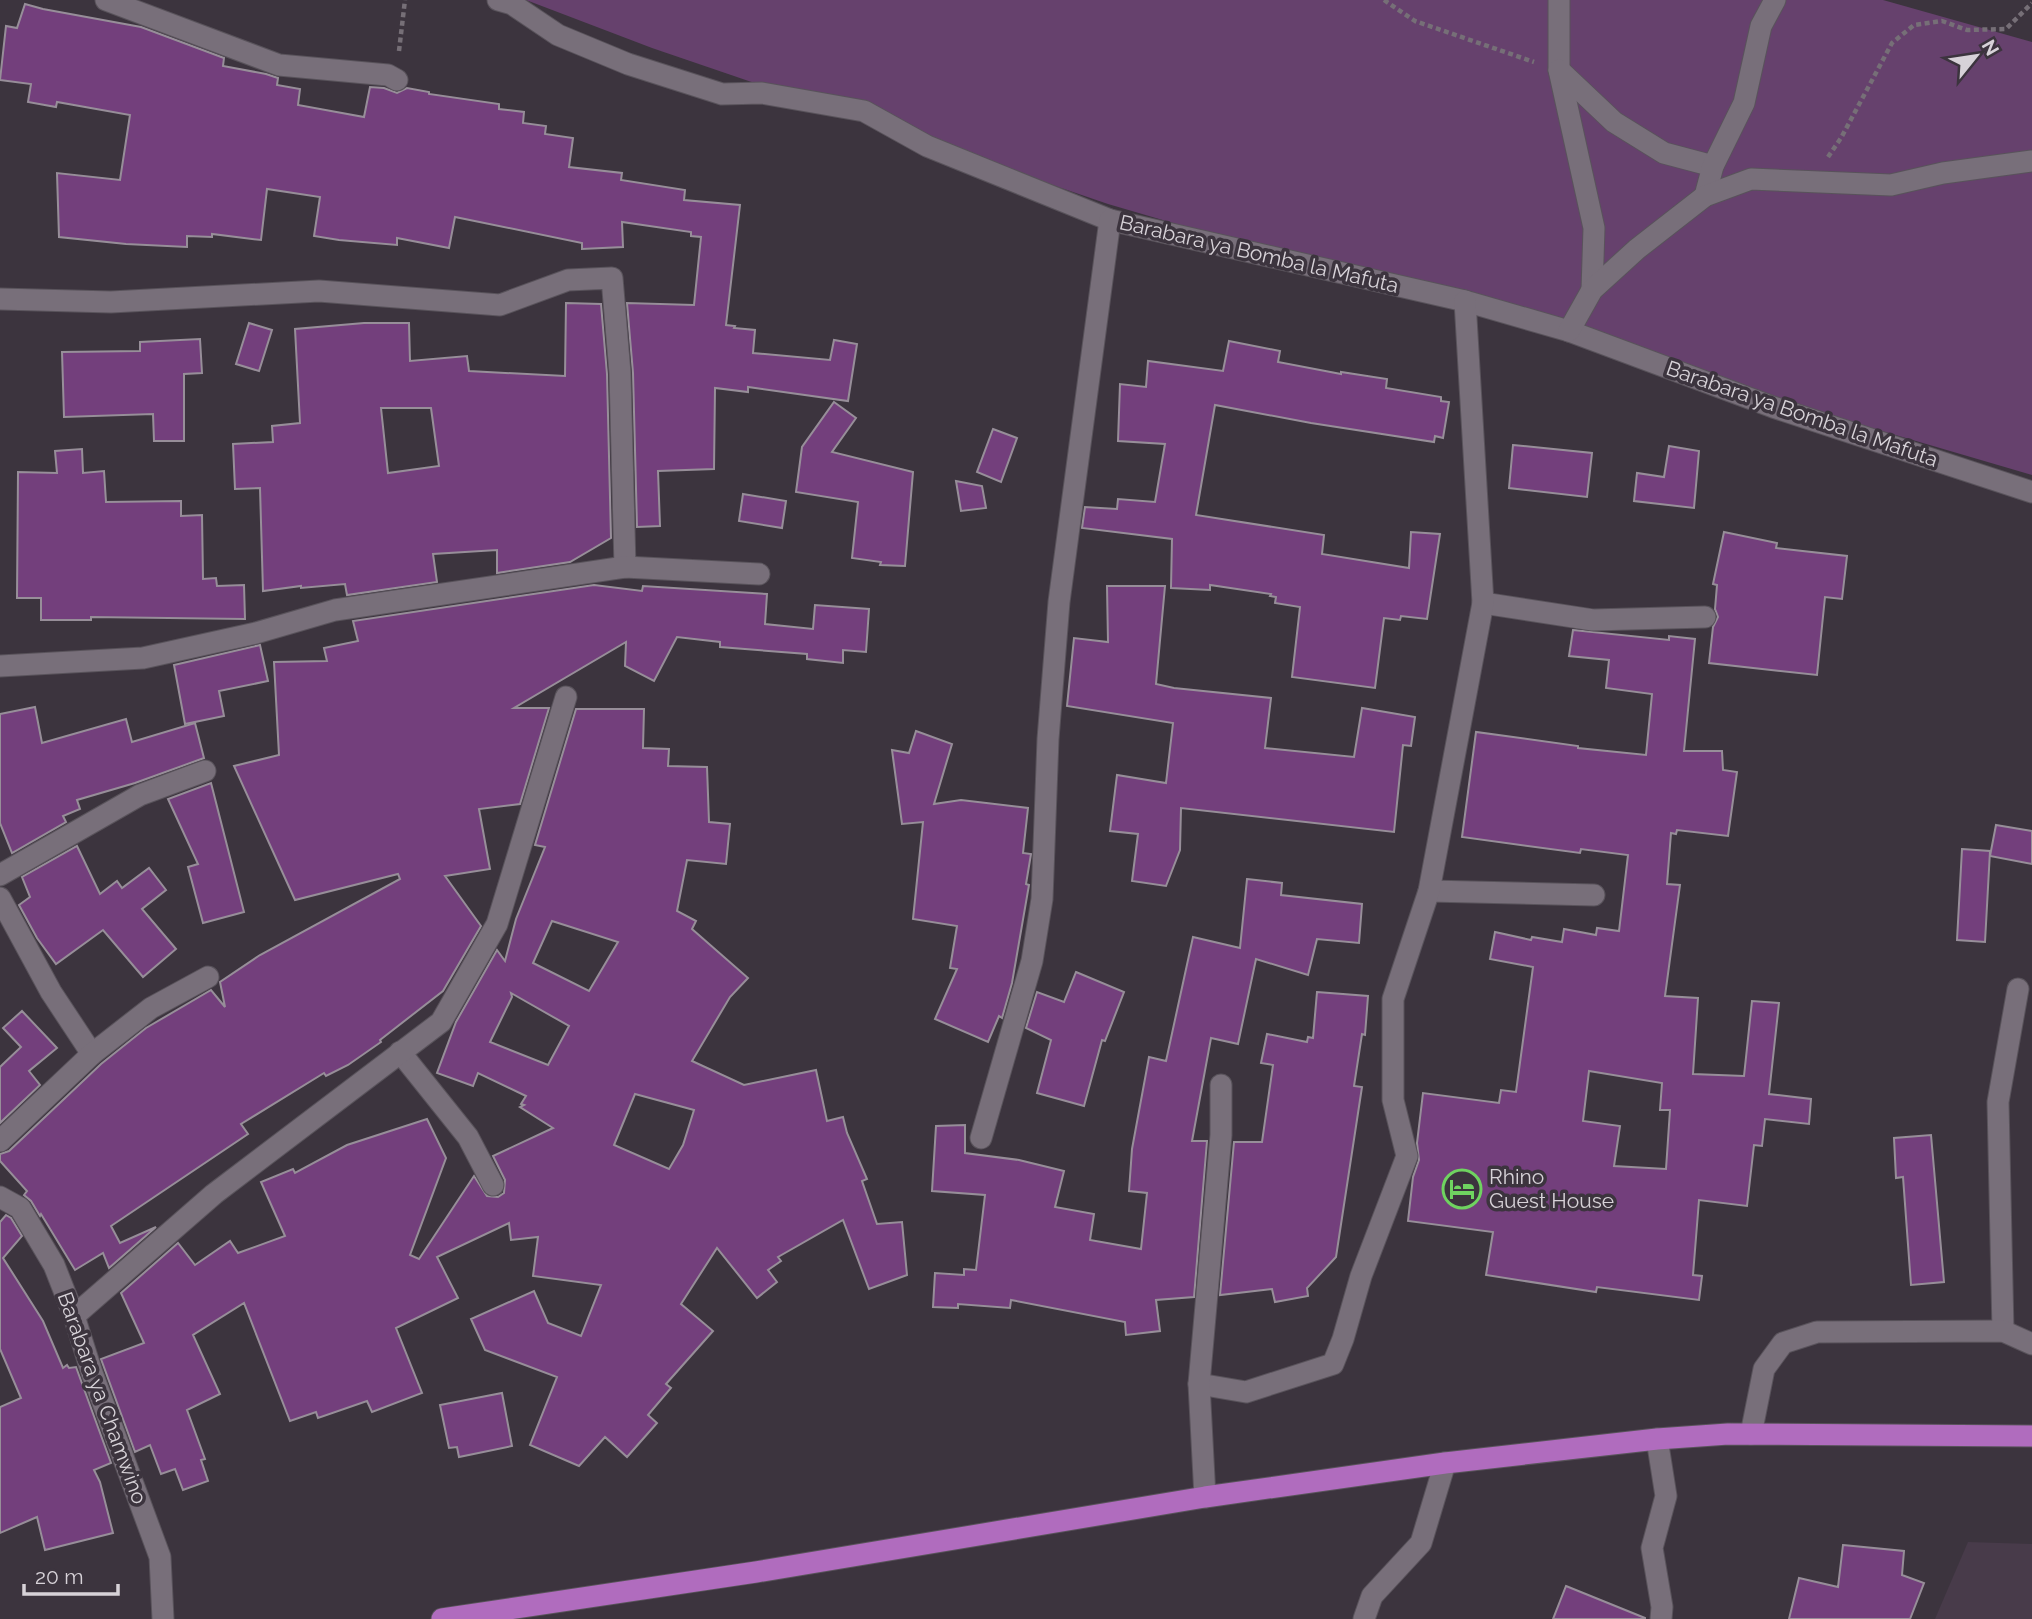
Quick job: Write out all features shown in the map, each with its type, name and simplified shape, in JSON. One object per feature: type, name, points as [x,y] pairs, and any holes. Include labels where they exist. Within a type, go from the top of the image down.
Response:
[{"type":"highway","points":[[442,1619],[756,1572],[1205,1497],[1445,1463],[1657,1439],[1751,1434],[2032,1436]]},
{"type":"street","points":[[106,0],[279,65],[388,75],[397,80]]},
{"type":"street","points":[[1559,0],[1559,70],[1594,228],[1592,290]]},
{"type":"street","points":[[1705,196],[1713,166],[1744,103],[1761,26],[1775,0]]},
{"type":"street","name":"Barabara ya Bomba la Mafuta","points":[[507,1],[558,35],[628,64],[722,94],[762,93],[864,111],[928,146],[1110,220],[1465,301],[1569,331],[1773,407],[2032,492]]},
{"type":"street","points":[[1559,70],[1614,122],[1654,147],[1664,153],[1713,166]]},
{"type":"street","points":[[1569,331],[1592,290],[1637,249],[1705,196],[1751,179],[1891,185],[1943,173],[2032,161]]},
{"type":"street","points":[[981,1138],[1032,961],[1042,899],[1048,739],[1059,602],[1110,220]]},
{"type":"street","points":[[0,299],[111,302],[319,291],[500,305],[568,280],[612,278],[620,373],[625,567]]},
{"type":"street","points":[[1199,1384],[1246,1392],[1333,1364],[1362,1276],[1407,1156],[1393,1100],[1393,999],[1429,891],[1483,603],[1465,301]]},
{"type":"street","points":[[0,666],[143,658],[257,633],[335,610],[625,567],[759,574]]},
{"type":"street","points":[[1483,603],[1593,620],[1705,617]]},
{"type":"street","points":[[75,1316],[214,1194],[441,1022],[497,924],[566,697]]},
{"type":"street","points":[[0,875],[140,795],[205,771]]},
{"type":"street","points":[[1429,891],[1594,894]]},
{"type":"street","points":[[0,898],[51,992],[92,1054]]},
{"type":"street","points":[[0,1141],[92,1054],[151,1007],[208,977]]},
{"type":"street","points":[[2003,1331],[1998,1102],[2018,989]]},
{"type":"street","points":[[400,1052],[468,1137],[493,1185]]},
{"type":"street","points":[[1205,1497],[1199,1384],[1221,1135],[1221,1085]]},
{"type":"street","name":"Barabara ya Chamwino","points":[[0,1197],[19,1208],[54,1265],[75,1316],[92,1373],[160,1557],[163,1619]]},
{"type":"street","points":[[1751,1434],[1764,1369],[1783,1343],[1817,1332],[2003,1331],[2032,1344]]},
{"type":"street","points":[[1657,1439],[1666,1496],[1652,1548],[1662,1607],[1661,1619]]},
{"type":"street","points":[[1364,1619],[1372,1596],[1421,1543],[1445,1463]]},
{"type":"path","points":[[397,80],[405,0]]},
{"type":"path","points":[[1384,0],[1415,21],[1559,70]]},
{"type":"path","points":[[1809,183],[1841,138],[1892,43],[1914,25],[1942,21],[1967,30],[2006,29],[2032,3]]},
{"type":"shaded area","points":[[526,0],[1883,0],[2032,42],[2032,475],[1108,204],[652,48]]},
{"type":"shaded area","points":[[1968,1542],[2032,1544],[2032,1619],[1935,1619]]},
{"type":"building","points":[[25,4],[141,27],[224,58],[223,66],[278,78],[277,85],[300,89],[298,105],[364,117],[370,87],[397,93],[407,88],[429,94],[499,104],[499,109],[524,112],[523,123],[546,126],[545,134],[573,138],[569,167],[622,173],[621,180],[685,190],[684,200],[740,205],[726,325],[755,330],[753,353],[830,360],[834,340],[857,344],[848,401],[748,387],[748,392],[715,388],[714,469],[658,471],[660,526],[637,527],[633,373],[627,303],[694,305],[701,237],[691,236],[691,232],[622,222],[623,247],[582,249],[582,243],[455,217],[449,248],[397,238],[397,245],[339,240],[314,236],[320,197],[267,189],[261,240],[212,234],[212,237],[187,236],[187,247],[59,237],[57,173],[120,180],[130,115],[57,102],[56,107],[28,102],[31,84],[0,80],[6,26],[17,28]]},
{"type":"building","points":[[566,303],[601,304],[607,374],[611,538],[570,562],[497,573],[497,550],[433,554],[437,582],[347,595],[345,584],[263,591],[260,488],[235,489],[233,444],[273,442],[272,426],[300,423],[295,329],[364,323],[409,323],[410,361],[467,356],[469,371],[565,376]],"holes":[[[381,408],[431,408],[439,466],[388,473]]]},
{"type":"building","points":[[249,323],[272,330],[259,371],[236,364]]},
{"type":"building","points":[[200,339],[202,373],[184,374],[184,441],[154,441],[153,414],[64,417],[62,352],[140,351],[140,342]]},
{"type":"building","points":[[1229,341],[1280,351],[1278,362],[1341,374],[1387,379],[1386,388],[1441,397],[1441,401],[1449,402],[1443,438],[1435,436],[1434,442],[1215,405],[1196,515],[1324,535],[1322,554],[1409,568],[1411,532],[1440,534],[1427,619],[1401,616],[1400,620],[1384,618],[1375,688],[1292,677],[1300,607],[1275,603],[1276,597],[1270,596],[1271,594],[1210,585],[1210,590],[1171,588],[1172,539],[1082,528],[1085,507],[1117,509],[1118,499],[1155,502],[1165,444],[1118,441],[1120,384],[1146,387],[1148,361],[1223,371]]},
{"type":"building","points":[[834,402],[856,418],[832,452],[913,472],[905,566],[880,565],[881,562],[852,558],[858,502],[796,492],[802,447]]},
{"type":"building","points":[[993,429],[1017,438],[1001,482],[977,472]]},
{"type":"building","points":[[1513,445],[1592,453],[1587,497],[1509,488]]},
{"type":"building","points":[[1669,446],[1699,451],[1694,508],[1634,501],[1637,473],[1664,477]]},
{"type":"building","points":[[82,449],[83,473],[104,471],[106,502],[181,501],[181,516],[202,515],[203,579],[216,578],[217,586],[244,585],[245,619],[91,617],[91,620],[41,620],[41,598],[17,598],[18,472],[57,473],[55,451]]},
{"type":"building","points":[[956,481],[982,486],[986,508],[961,511]]},
{"type":"building","points":[[743,494],[786,501],[782,528],[739,521]]},
{"type":"building","points":[[1724,532],[1777,543],[1776,548],[1847,556],[1842,599],[1825,597],[1817,675],[1709,663],[1713,627],[1718,617],[1715,609],[1717,585],[1713,584]]},
{"type":"building","points":[[594,585],[642,591],[643,586],[767,594],[765,624],[813,629],[815,605],[869,609],[866,652],[843,650],[843,663],[807,659],[807,654],[720,647],[720,642],[677,637],[654,681],[625,666],[626,642],[514,708],[549,708],[520,804],[479,809],[490,869],[445,876],[481,926],[443,991],[380,1040],[381,1042],[348,1065],[326,1076],[324,1073],[241,1124],[248,1134],[111,1226],[120,1243],[156,1227],[109,1268],[103,1253],[75,1270],[41,1214],[40,1216],[24,1195],[27,1191],[0,1161],[0,1154],[9,1151],[101,1064],[146,1028],[211,990],[225,1007],[220,982],[260,955],[400,879],[398,874],[295,900],[234,766],[279,755],[274,662],[327,661],[324,648],[358,641],[353,621]]},
{"type":"building","points":[[1107,586],[1165,586],[1156,684],[1271,698],[1265,748],[1354,757],[1362,708],[1415,717],[1411,746],[1403,745],[1394,832],[1181,808],[1180,850],[1166,886],[1132,881],[1138,834],[1110,831],[1117,775],[1166,783],[1173,723],[1067,706],[1074,638],[1108,642]]},
{"type":"building","points":[[1573,630],[1669,640],[1669,636],[1695,639],[1684,751],[1722,751],[1723,770],[1737,772],[1728,836],[1677,830],[1676,834],[1671,833],[1667,884],[1680,885],[1665,996],[1698,998],[1693,1074],[1744,1076],[1752,1001],[1779,1003],[1769,1094],[1811,1099],[1809,1124],[1765,1119],[1762,1146],[1754,1145],[1747,1206],[1699,1200],[1693,1275],[1702,1276],[1699,1300],[1597,1287],[1596,1292],[1486,1275],[1493,1232],[1408,1221],[1413,1177],[1419,1160],[1417,1143],[1423,1093],[1499,1103],[1501,1090],[1516,1092],[1533,967],[1490,959],[1495,932],[1531,940],[1532,937],[1562,942],[1564,929],[1596,935],[1597,928],[1619,931],[1628,855],[1581,849],[1580,853],[1462,837],[1476,732],[1578,748],[1646,755],[1652,694],[1606,688],[1609,660],[1569,656]],"holes":[[[1589,1071],[1662,1083],[1660,1110],[1670,1110],[1666,1169],[1614,1166],[1620,1126],[1583,1121]]]},
{"type":"building","points":[[260,645],[268,681],[219,691],[224,716],[185,724],[174,665]]},
{"type":"building","points":[[35,707],[42,743],[126,719],[132,742],[195,723],[204,758],[77,800],[80,809],[63,816],[66,822],[12,853],[0,823],[0,714]]},
{"type":"building","points":[[576,709],[644,709],[643,748],[669,749],[668,766],[707,767],[709,822],[730,824],[726,864],[687,860],[677,911],[696,921],[692,929],[748,978],[730,997],[692,1061],[744,1085],[816,1070],[827,1121],[843,1117],[867,1179],[862,1181],[877,1224],[902,1222],[907,1275],[869,1289],[843,1220],[778,1257],[781,1261],[768,1270],[777,1282],[757,1298],[717,1248],[681,1304],[713,1331],[666,1384],[671,1388],[648,1415],[657,1423],[627,1457],[605,1437],[579,1466],[530,1445],[557,1377],[485,1350],[471,1319],[534,1291],[548,1323],[581,1336],[601,1285],[533,1276],[538,1237],[511,1240],[509,1223],[437,1257],[458,1298],[396,1328],[422,1393],[372,1412],[367,1401],[318,1418],[316,1412],[290,1421],[244,1303],[193,1335],[220,1394],[187,1410],[205,1459],[201,1460],[208,1481],[183,1490],[175,1469],[161,1474],[150,1445],[135,1452],[101,1359],[144,1343],[121,1293],[178,1243],[195,1265],[230,1241],[238,1253],[285,1236],[261,1182],[293,1169],[295,1173],[347,1145],[427,1119],[446,1158],[410,1255],[419,1259],[474,1176],[487,1196],[498,1197],[504,1193],[505,1180],[493,1156],[553,1128],[520,1107],[524,1105],[521,1104],[526,1096],[478,1073],[473,1086],[437,1073],[456,1022],[497,950],[505,961],[516,919],[545,847],[535,845]],"holes":[[[552,921],[618,942],[589,991],[533,963]],[[511,993],[569,1026],[548,1065],[490,1042],[512,997]],[[635,1094],[694,1110],[683,1145],[669,1169],[614,1145]]]},
{"type":"building","points":[[916,731],[952,744],[934,804],[961,800],[1028,808],[1023,853],[1031,854],[1026,884],[1029,885],[1012,983],[1002,1018],[999,1016],[988,1042],[935,1019],[957,969],[950,968],[957,926],[913,919],[923,822],[902,824],[892,750],[909,753]]},
{"type":"building","points":[[211,783],[244,912],[203,923],[188,867],[198,864],[168,799]]},
{"type":"building","points":[[1996,825],[2032,831],[2032,864],[1990,856]]},
{"type":"building","points":[[77,846],[100,894],[117,881],[122,888],[149,868],[166,890],[142,909],[176,949],[143,977],[103,930],[56,964],[37,938],[19,905],[30,897],[22,877]]},
{"type":"building","points":[[1962,849],[1990,851],[1985,942],[1957,940]]},
{"type":"building","points":[[1247,879],[1282,883],[1281,895],[1362,904],[1359,943],[1317,939],[1308,975],[1256,959],[1238,1044],[1211,1038],[1192,1141],[1207,1141],[1194,1297],[1156,1300],[1160,1331],[1126,1335],[1125,1322],[1011,1300],[1010,1308],[958,1304],[958,1308],[933,1307],[935,1273],[964,1275],[964,1269],[976,1270],[985,1195],[932,1191],[936,1126],[965,1125],[965,1153],[1019,1160],[1064,1171],[1055,1207],[1094,1214],[1090,1240],[1141,1249],[1147,1193],[1129,1191],[1132,1149],[1149,1057],[1166,1061],[1193,937],[1240,948]]},
{"type":"building","points":[[1076,972],[1124,992],[1105,1041],[1102,1040],[1084,1106],[1037,1093],[1051,1040],[1026,1028],[1037,992],[1064,1002]]},
{"type":"building","points":[[1317,992],[1368,996],[1365,1035],[1362,1034],[1354,1086],[1362,1087],[1336,1257],[1307,1288],[1308,1296],[1275,1302],[1272,1289],[1220,1295],[1234,1142],[1262,1142],[1273,1065],[1261,1063],[1267,1034],[1307,1042],[1308,1037],[1313,1038]]},
{"type":"building","points":[[22,1011],[57,1048],[29,1071],[40,1085],[0,1123],[0,1067],[21,1047],[3,1028]]},
{"type":"building","points":[[1931,1135],[1944,1282],[1911,1285],[1903,1177],[1896,1178],[1894,1138]]},
{"type":"building","points":[[6,1215],[11,1218],[22,1236],[3,1258],[43,1321],[63,1368],[67,1365],[69,1368],[76,1367],[111,1463],[94,1470],[100,1482],[113,1533],[45,1550],[37,1517],[0,1533],[0,1407],[21,1398],[0,1349],[0,1222]]},
{"type":"building","points":[[502,1393],[512,1446],[459,1457],[457,1447],[449,1448],[440,1405]]},
{"type":"building","points":[[1843,1545],[1904,1551],[1902,1575],[1924,1583],[1910,1619],[1789,1619],[1799,1578],[1838,1587]]},
{"type":"building","points":[[1566,1586],[1645,1618],[1645,1619],[1553,1619]]},
{"type":"place","name":"Rhino Guest House","points":[[1462,1189]]}]
